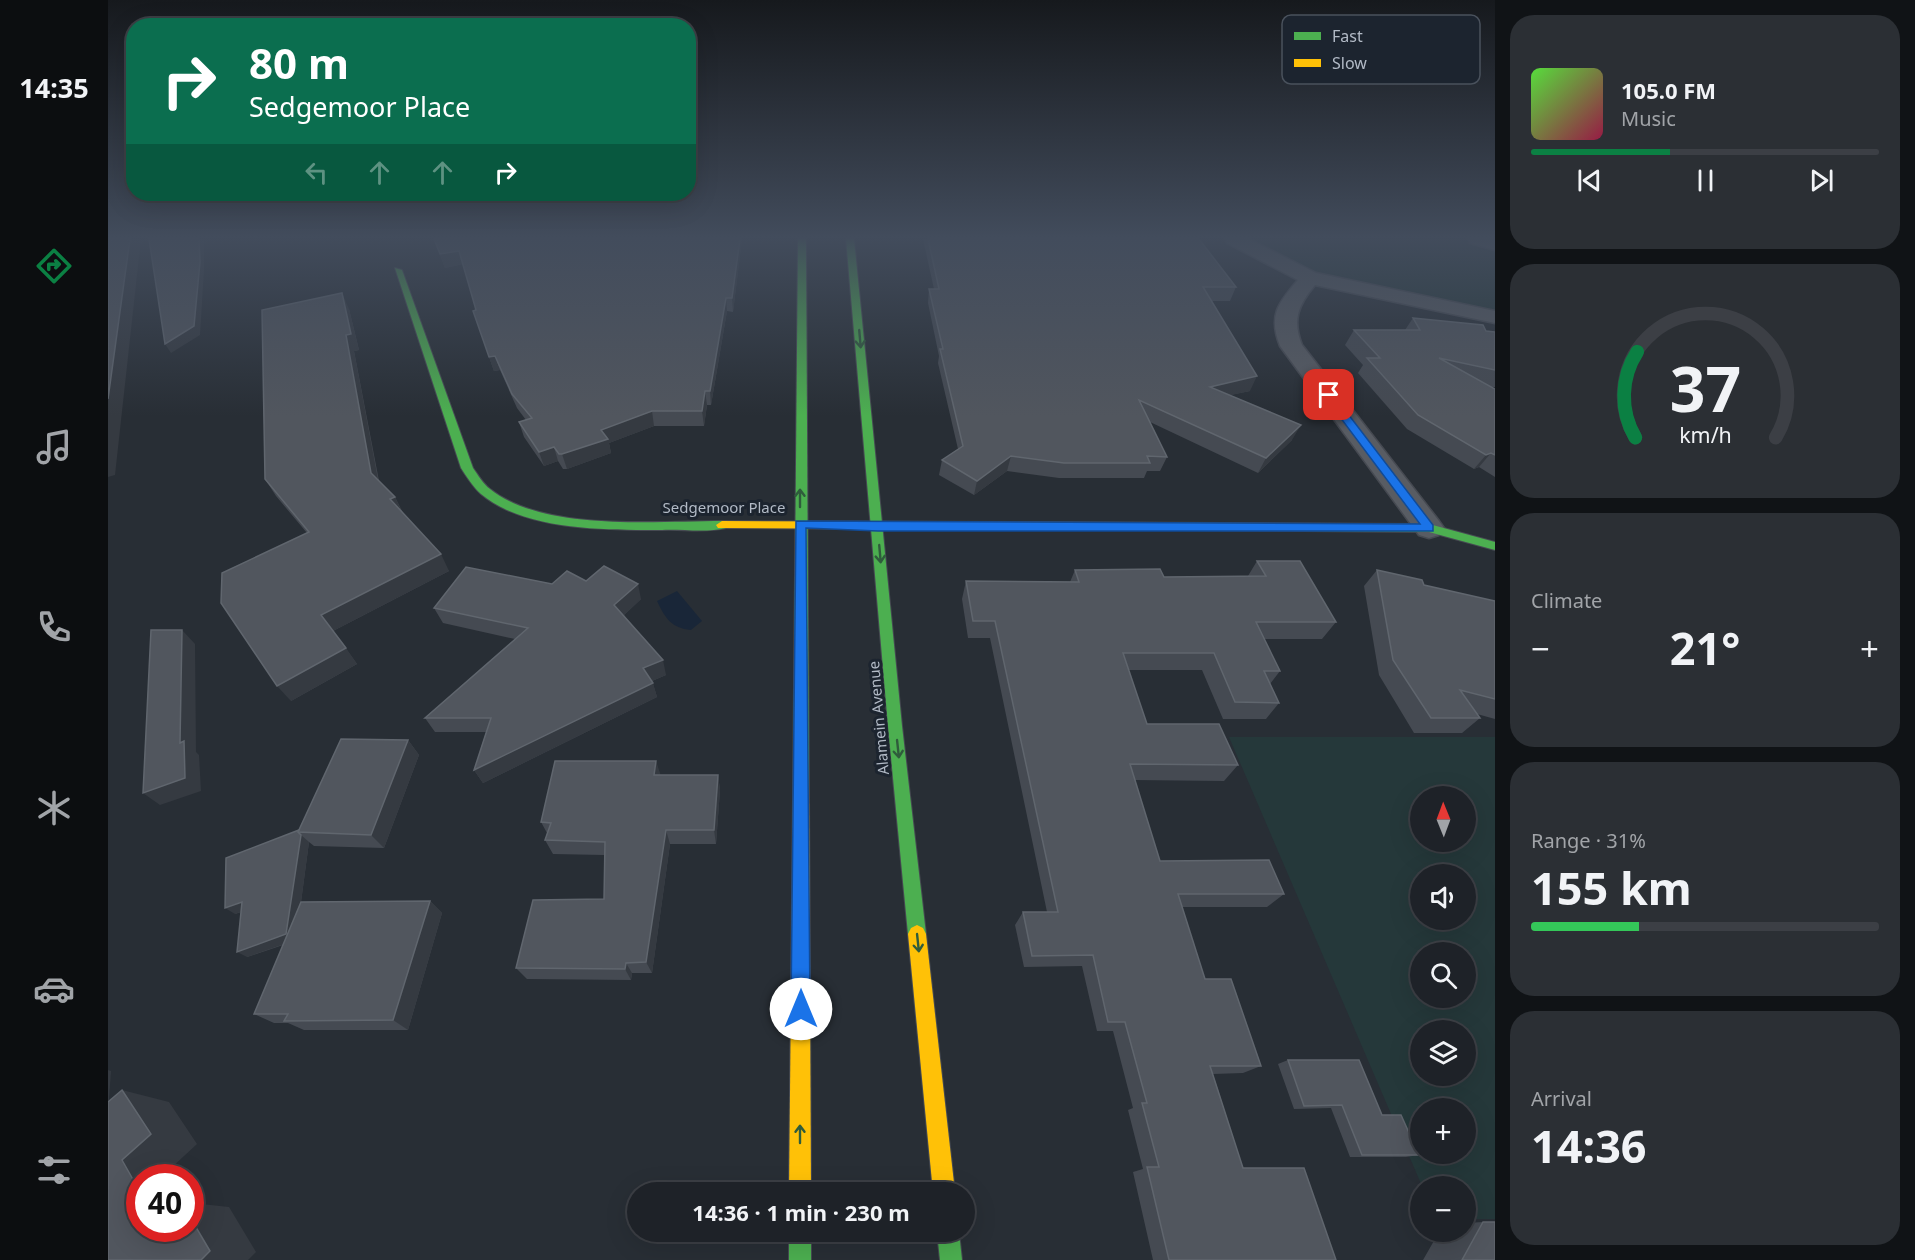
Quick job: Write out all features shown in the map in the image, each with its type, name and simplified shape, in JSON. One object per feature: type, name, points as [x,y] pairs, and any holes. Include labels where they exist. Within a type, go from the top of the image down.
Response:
[{"type":"street","name":"Sedgemoor Place","points":[[408,298],[467,468],[486,493],[516,510],[555,520],[609,525],[1429,528],[1495,546]]},
{"type":"street","points":[[800,1182],[802,298]]},
{"type":"street","name":"Alamein Avenue","points":[[856,298],[895,726],[943,1182]]},
{"type":"street","points":[[1294,298],[1284,314],[1285,334],[1291,346],[1429,528]]},
{"type":"street","points":[[1404,298],[1495,317]]},
{"type":"street","points":[[800,1242],[800,1260]]},
{"type":"street","points":[[949,1242],[951,1260]]},
{"type":"shaded area","points":[[1423,298],[1495,298],[1495,313]]},
{"type":"shaded area","points":[[1229,737],[1495,737],[1495,1219],[1476,1219],[1476,1176],[1418,1176],[1413,1164],[1476,1164],[1476,1098],[1410,1098],[1410,1158]]},
{"type":"water","points":[[677,591],[702,621],[691,630],[678,627],[670,621],[657,601]]},
{"type":"building","points":[[108,298],[122,298],[108,399]]},
{"type":"building","points":[[158,298],[197,298],[194,326],[165,344]]},
{"type":"building","points":[[319,298],[343,298],[351,334],[346,335],[371,473],[395,497],[390,499],[441,554],[321,615],[346,648],[277,686],[221,603],[222,573],[309,532],[265,479],[262,310]]},
{"type":"building","points":[[472,298],[732,298],[726,298],[710,391],[705,391],[702,411],[652,411],[601,430],[608,439],[562,454],[559,454],[554,447],[539,452],[519,422],[532,418],[512,394],[495,356],[489,357],[473,311],[476,310]]},
{"type":"building","points":[[931,298],[1210,298],[1257,376],[1210,387],[1301,425],[1266,458],[1139,400],[1167,457],[1147,456],[1150,463],[1064,463],[1011,456],[977,481],[942,460],[963,446],[940,349],[943,349]]},
{"type":"building","points":[[1413,318],[1483,325],[1486,331],[1495,332],[1495,370],[1439,358],[1495,389],[1495,455],[1491,453],[1486,455],[1418,415],[1367,358],[1380,358],[1354,330],[1420,330]]},
{"type":"building","points":[[1257,561],[1300,561],[1336,622],[1256,622],[1280,671],[1264,671],[1279,703],[1235,702],[1214,653],[1123,653],[1147,724],[1219,724],[1238,765],[1130,764],[1160,861],[1269,860],[1284,894],[1178,894],[1205,979],[1231,979],[1261,1066],[1210,1066],[1243,1168],[1304,1168],[1336,1260],[1169,1260],[1147,1167],[1159,1167],[1142,1103],[1147,1103],[1125,1022],[1108,1022],[1093,955],[1032,956],[1023,912],[1058,912],[995,621],[973,621],[966,581],[1079,582],[1075,570],[1160,569],[1164,577],[1266,576]]},
{"type":"building","points":[[604,566],[638,584],[614,605],[663,660],[643,668],[653,683],[474,770],[491,718],[425,718],[528,628],[434,608],[466,567],[552,584],[567,571],[586,581]]},
{"type":"building","points":[[1377,570],[1422,580],[1424,585],[1495,601],[1495,699],[1460,690],[1480,718],[1431,718],[1393,660]]},
{"type":"building","points":[[151,630],[182,630],[180,743],[184,741],[185,778],[143,793]]},
{"type":"building","points":[[341,739],[408,740],[371,835],[298,832]]},
{"type":"building","points":[[555,761],[656,761],[654,775],[718,775],[714,830],[666,830],[646,962],[626,963],[625,969],[516,968],[533,900],[604,899],[605,842],[545,840],[551,823],[541,822]]},
{"type":"building","points":[[299,830],[301,835],[286,934],[237,952],[242,902],[225,908],[226,858]]},
{"type":"building","points":[[430,901],[393,1020],[284,1021],[288,1014],[254,1014],[301,902]]},
{"type":"building","points":[[1288,1060],[1359,1060],[1382,1115],[1401,1115],[1410,1135],[1410,1155],[1362,1155],[1342,1105],[1304,1106]]},
{"type":"building","points":[[122,1090],[151,1134],[122,1160],[126,1167],[126,1242],[204,1241],[210,1251],[201,1260],[108,1260],[108,1102]]},
{"type":"building","points":[[1483,1222],[1495,1222],[1495,1260],[1462,1260],[1472,1242],[1476,1242],[1476,1235]]},
{"type":"traffic: fast","points":[[408,298],[467,468],[487,493],[510,506],[537,516],[568,521],[633,526],[722,525]]},
{"type":"traffic: fast","points":[[801,797],[802,298]]},
{"type":"traffic: fast","points":[[855,298],[895,726],[917,934]]},
{"type":"traffic: fast","points":[[1039,526],[1429,528],[1495,546]]},
{"type":"traffic: fast","points":[[800,1242],[800,1260]]},
{"type":"traffic: fast","points":[[949,1242],[951,1260]]},
{"type":"traffic: slow","points":[[722,525],[1039,526]]},
{"type":"traffic: slow","points":[[800,1182],[801,797]]},
{"type":"traffic: slow","points":[[917,934],[943,1182]]},
{"type":"route","points":[[801,1009],[800,524],[878,527],[1429,528],[1329,395]]}]
